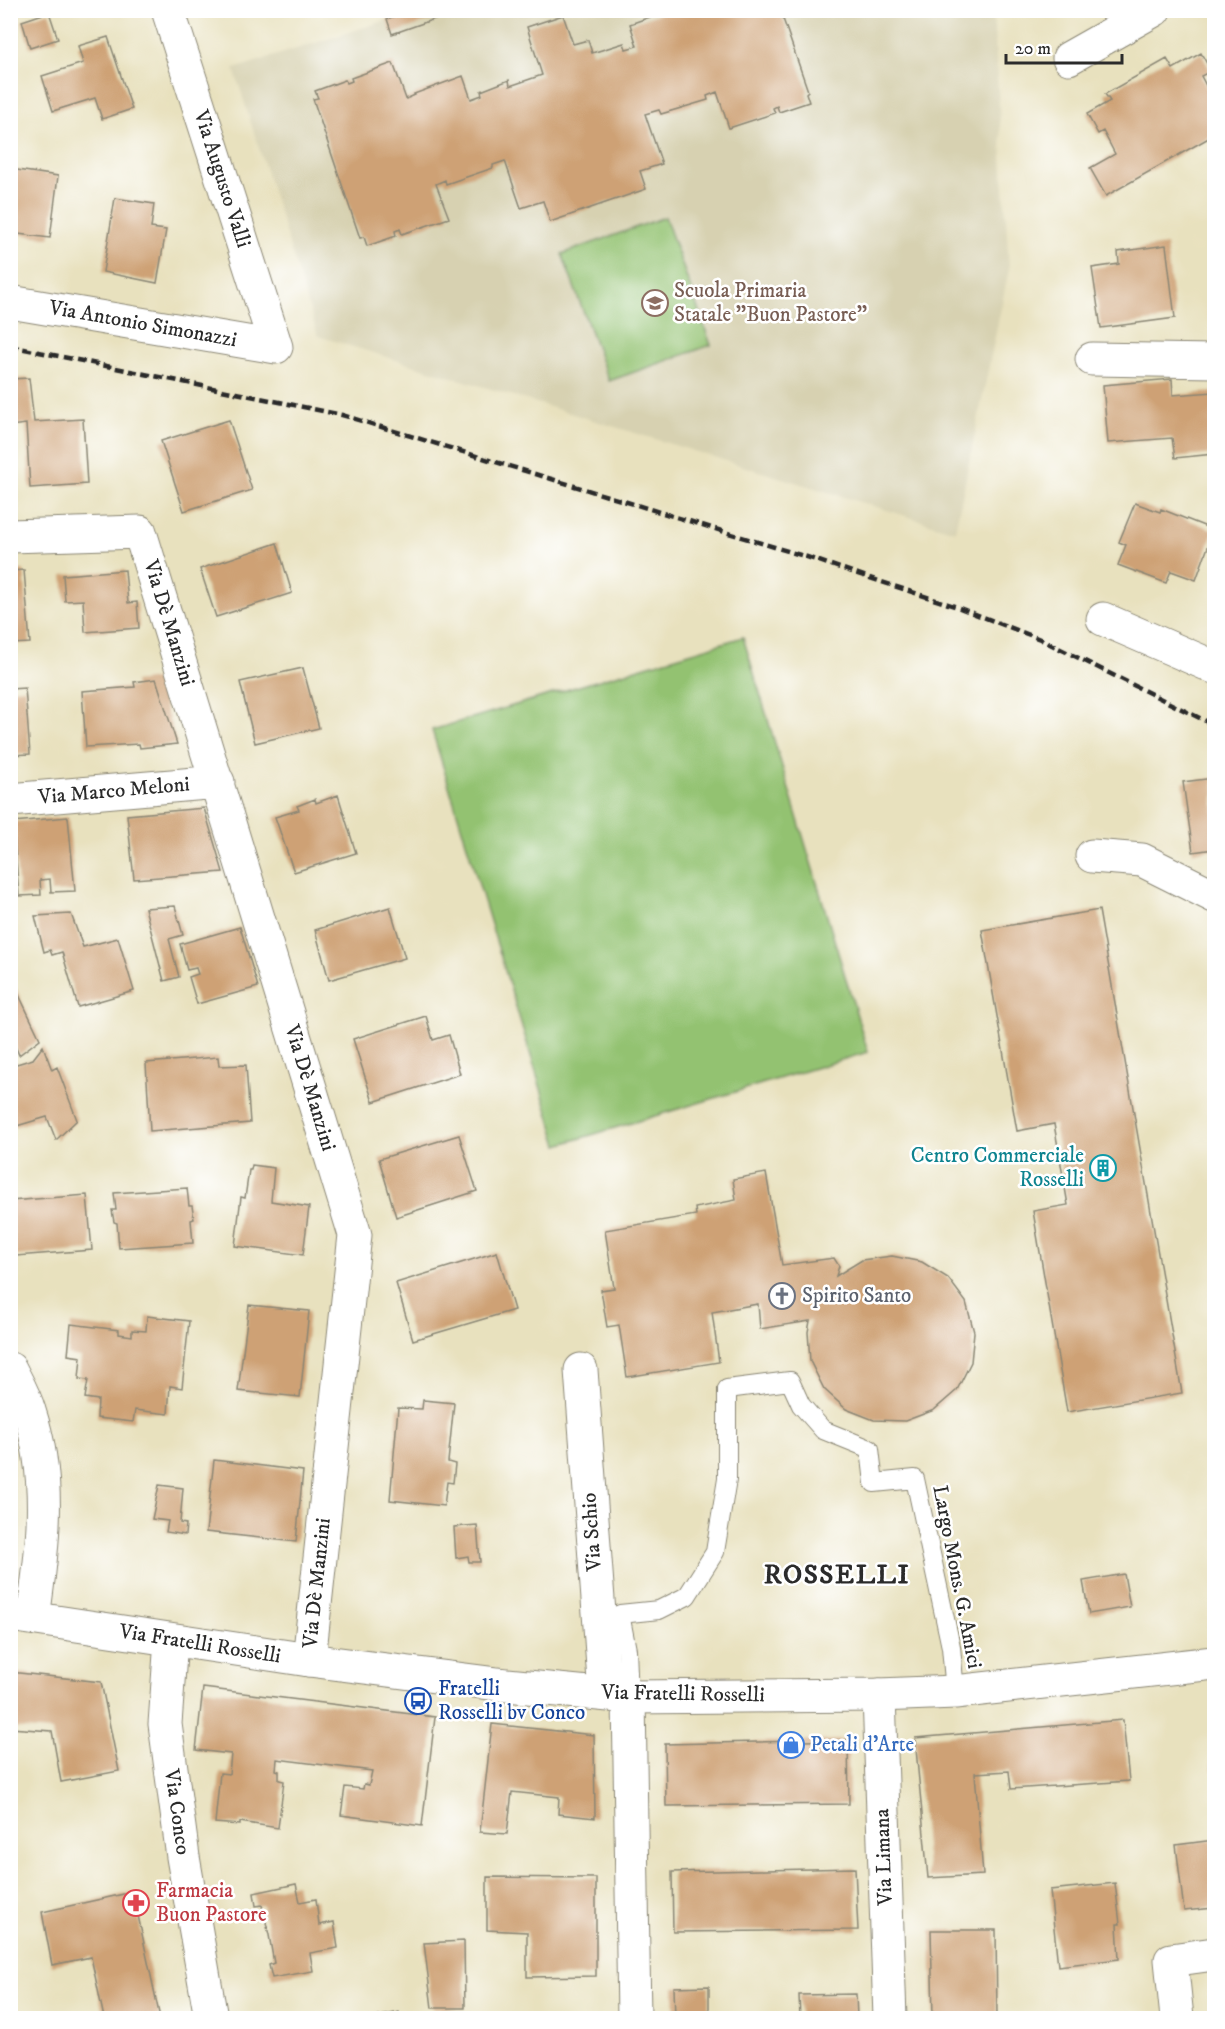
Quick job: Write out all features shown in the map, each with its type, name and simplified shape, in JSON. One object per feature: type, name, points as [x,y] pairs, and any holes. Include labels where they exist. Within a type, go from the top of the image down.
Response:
[{"type":"street","name":"Via Augusto Valli","points":[[168,10],[276,347]]},
{"type":"street","points":[[1069,58],[1154,10]]},
{"type":"street","name":"Via Antonio Simonazzi","points":[[10,302],[276,347]]},
{"type":"street","points":[[1092,359],[1215,361]]},
{"type":"street","name":"Via Dè Manzini","points":[[10,536],[140,531],[355,1235],[309,1660]]},
{"type":"street","points":[[1103,619],[1215,667]]},
{"type":"street","name":"Via Marco Meloni","points":[[10,800],[218,782]]},
{"type":"street","points":[[1092,856],[1142,860],[1215,896]]},
{"type":"street","points":[[10,1369],[29,1410],[36,1436],[44,1494],[44,1537],[22,1616]]},
{"type":"street","name":"Via Schio","points":[[581,1370],[617,1696],[634,2019]]},
{"type":"street","name":"Via Fratelli Rosselli","points":[[22,1616],[309,1660],[496,1684],[617,1696],[879,1695],[955,1692],[1215,1663]]},
{"type":"street","name":"Via Conco","points":[[171,1640],[165,1725],[183,1857],[211,2019]]},
{"type":"street","name":"Via Limana","points":[[879,1695],[890,2019]]},
{"type":"street","points":[[1177,2019],[1170,1960],[1215,1954]]},
{"type":"lane","name":"Largo Mons. G. Amici","points":[[617,1696],[627,1650],[620,1614],[659,1610],[687,1596],[716,1552],[727,1479],[727,1389],[790,1381],[801,1405],[823,1430],[870,1449],[874,1484],[915,1479],[951,1647],[955,1692]]},
{"type":"shaded area","name":"Scuola Primaria Statale \"Buon Pastore\"","points":[[415,11],[993,11],[1009,269],[955,531],[318,336],[234,69]]},
{"type":"green space","points":[[665,217],[711,345],[609,381],[562,254]]},
{"type":"green space","points":[[743,637],[868,1052],[558,1145],[432,730]]},
{"type":"building","points":[[410,10],[441,10],[443,16],[392,34],[387,19]]},
{"type":"building","points":[[670,10],[780,10],[808,91],[806,93],[809,102],[779,112],[777,106],[773,108],[775,113],[729,128],[717,92],[707,96],[708,100],[661,114],[659,110],[645,114],[662,164],[640,171],[646,189],[550,222],[543,201],[521,208],[505,161],[493,165],[493,168],[446,184],[445,180],[436,184],[449,218],[402,234],[400,229],[395,231],[396,236],[367,246],[364,237],[360,238],[313,99],[318,98],[315,91],[345,80],[347,83],[352,81],[351,78],[393,63],[406,99],[463,76],[471,99],[482,95],[481,91],[509,80],[510,86],[542,75],[527,27],[563,15],[573,44],[588,40],[592,53],[624,43],[626,49],[637,46],[630,24]]},
{"type":"building","points":[[49,12],[58,39],[30,48],[22,21]]},
{"type":"building","points":[[108,37],[132,109],[102,119],[95,98],[53,111],[42,76],[83,63],[78,46]]},
{"type":"building","points":[[1201,53],[1211,71],[1201,76],[1214,101],[1214,135],[1106,196],[1090,168],[1115,154],[1103,131],[1098,134],[1087,114],[1110,101],[1105,94],[1167,59],[1173,69]]},
{"type":"building","points":[[10,169],[58,176],[50,238],[10,233]]},
{"type":"building","points":[[115,198],[154,204],[151,228],[166,230],[157,283],[103,272]]},
{"type":"building","points":[[1166,245],[1175,318],[1101,328],[1092,268],[1119,264],[1118,252]]},
{"type":"building","points":[[29,378],[34,422],[83,419],[87,484],[30,488],[26,424],[10,426],[10,379]]},
{"type":"building","points":[[1172,379],[1173,395],[1214,392],[1214,454],[1175,458],[1172,438],[1108,443],[1103,385]]},
{"type":"building","points":[[229,420],[252,490],[184,511],[161,441]]},
{"type":"building","points":[[1135,503],[1160,512],[1161,509],[1214,530],[1196,580],[1171,571],[1166,583],[1118,565],[1126,545],[1119,542]]},
{"type":"building","points":[[277,543],[292,593],[216,617],[200,569]]},
{"type":"building","points":[[24,570],[30,643],[10,644],[10,571]]},
{"type":"building","points":[[125,570],[128,603],[137,602],[139,628],[85,632],[83,600],[65,601],[63,575]]},
{"type":"building","points":[[303,668],[319,728],[255,743],[240,682]]},
{"type":"building","points":[[156,679],[177,744],[140,748],[139,744],[86,747],[82,691],[135,687],[134,682]]},
{"type":"building","points":[[25,688],[30,754],[10,755],[10,689]]},
{"type":"building","points":[[1214,778],[1214,849],[1193,852],[1183,782]]},
{"type":"building","points":[[338,795],[356,853],[294,872],[275,817],[299,810],[297,806],[315,799],[316,803]]},
{"type":"building","points":[[204,808],[223,872],[134,879],[127,815]]},
{"type":"building","points":[[68,817],[75,891],[51,892],[50,879],[40,880],[41,895],[19,896],[13,822]]},
{"type":"building","points":[[175,906],[183,935],[169,939],[179,977],[164,981],[145,908]]},
{"type":"building","points":[[390,907],[405,958],[329,980],[315,930]]},
{"type":"building","name":"Centro Commerciale Rosselli","points":[[1099,910],[1182,1393],[1067,1412],[1033,1211],[1068,1205],[1054,1124],[1017,1131],[982,930]]},
{"type":"building","points":[[71,914],[83,947],[118,938],[134,991],[78,1007],[62,952],[52,955],[50,950],[44,952],[35,916]]},
{"type":"building","points":[[240,927],[258,987],[197,1004],[189,977],[198,974],[196,968],[187,970],[180,944]]},
{"type":"building","points":[[10,976],[40,1039],[19,1055],[10,1034]]},
{"type":"building","points":[[426,1016],[433,1040],[449,1035],[460,1074],[373,1102],[353,1039]]},
{"type":"building","points":[[43,1046],[52,1070],[57,1067],[77,1120],[56,1140],[47,1117],[10,1128],[10,1066],[33,1059]]},
{"type":"building","points":[[218,1057],[219,1066],[246,1065],[250,1123],[150,1131],[146,1063]]},
{"type":"building","points":[[459,1135],[477,1191],[396,1217],[379,1159]]},
{"type":"building","points":[[252,1165],[274,1168],[271,1201],[309,1207],[303,1255],[235,1246],[241,1197],[245,1198],[249,1170]]},
{"type":"building","name":"Spirito Santo","points":[[766,1173],[782,1265],[834,1258],[839,1266],[836,1276],[862,1260],[892,1256],[922,1262],[948,1278],[966,1302],[974,1332],[971,1362],[957,1390],[934,1410],[905,1421],[874,1420],[846,1409],[824,1389],[810,1361],[808,1332],[810,1321],[760,1329],[758,1304],[712,1312],[719,1362],[627,1377],[619,1325],[607,1327],[601,1290],[614,1288],[605,1230],[696,1215],[695,1208],[736,1200],[733,1179]]},
{"type":"building","points":[[187,1188],[189,1206],[192,1206],[194,1219],[191,1220],[193,1243],[119,1248],[117,1223],[114,1222],[112,1210],[116,1210],[114,1193]]},
{"type":"building","points":[[87,1195],[92,1250],[16,1256],[13,1229],[10,1229],[10,1201]]},
{"type":"building","points":[[497,1252],[514,1310],[413,1340],[396,1283]]},
{"type":"building","points":[[249,1305],[309,1311],[300,1397],[238,1391]]},
{"type":"building","points":[[147,1316],[189,1321],[182,1388],[170,1386],[168,1414],[135,1410],[133,1422],[97,1418],[98,1400],[85,1398],[88,1380],[79,1379],[81,1357],[68,1355],[71,1324],[119,1330],[119,1334],[132,1336],[132,1330],[146,1331]]},
{"type":"building","points":[[423,1400],[454,1403],[448,1462],[455,1464],[453,1483],[447,1482],[444,1506],[390,1500],[398,1408],[422,1409]]},
{"type":"building","points":[[214,1460],[303,1471],[296,1542],[206,1532]]},
{"type":"building","points":[[159,1485],[183,1488],[180,1523],[186,1524],[185,1535],[166,1532],[168,1521],[152,1519]]},
{"type":"building","points":[[477,1525],[480,1562],[469,1562],[468,1556],[456,1558],[454,1527]]},
{"type":"building","points":[[1124,1574],[1130,1607],[1089,1614],[1083,1581]]},
{"type":"building","points":[[10,1672],[101,1682],[119,1771],[61,1782],[52,1731],[10,1728]]},
{"type":"building","points":[[203,1688],[435,1717],[422,1826],[341,1815],[345,1787],[363,1789],[364,1784],[369,1785],[372,1771],[277,1759],[276,1770],[279,1771],[279,1780],[284,1781],[278,1828],[240,1822],[240,1825],[215,1823],[220,1773],[229,1774],[231,1754],[196,1750]]},
{"type":"building","points":[[1123,1720],[1129,1781],[1011,1789],[1009,1771],[975,1773],[983,1875],[928,1878],[915,1738]]},
{"type":"building","points":[[492,1724],[594,1735],[595,1818],[558,1814],[559,1797],[512,1792],[507,1834],[480,1832]]},
{"type":"building","points":[[848,1740],[849,1804],[666,1806],[665,1744]]},
{"type":"building","points":[[1214,1741],[1214,1770],[1212,1770],[1210,1742]]},
{"type":"building","points":[[1214,1840],[1214,1908],[1184,1911],[1176,1845]]},
{"type":"building","points":[[855,1868],[858,1930],[673,1932],[672,1872]]},
{"type":"building","points":[[487,1877],[596,1878],[596,1976],[527,1977],[527,1932],[487,1930]]},
{"type":"building","points":[[1115,1883],[1120,1924],[1117,1924],[1119,1959],[1058,1966],[1050,1890]]},
{"type":"building","points":[[296,1884],[300,1902],[316,1899],[319,1925],[334,1922],[338,1948],[310,1953],[313,1971],[272,1978],[269,1965],[274,1963],[269,1935],[262,1905],[256,1906],[254,1893]]},
{"type":"building","points":[[133,1892],[160,2018],[104,2018],[91,1957],[52,1965],[42,1912]]},
{"type":"building","points":[[931,1930],[996,1930],[997,2018],[933,2018]]},
{"type":"building","points":[[464,1941],[465,2008],[432,2008],[424,1943]]},
{"type":"building","points":[[709,1986],[709,2018],[675,2018],[674,1987]]},
{"type":"building","points":[[856,1994],[857,2018],[800,2018],[799,1995]]},
{"type":"building","points":[[399,2012],[401,2018],[375,2018],[375,2017]]},
{"type":"railway","points":[[10,346],[342,415],[807,557],[957,607],[1040,639],[1214,725]]},
{"type":"place","name":"Scuola Primaria Statale \"Buon Pastore\"","points":[[655,303]]},
{"type":"place","name":"Centro Commerciale Rosselli","points":[[1103,1168]]},
{"type":"place","name":"Spirito Santo","points":[[782,1296]]},
{"type":"place","name":"Fratelli Rosselli bv Conco","points":[[418,1701]]},
{"type":"place","name":"Petali d'Arte","points":[[791,1745]]},
{"type":"place","name":"Farmacia Buon Pastore","points":[[136,1903]]},
{"type":"district","name":"ROSSELLI","points":[[837,1575]]}]
